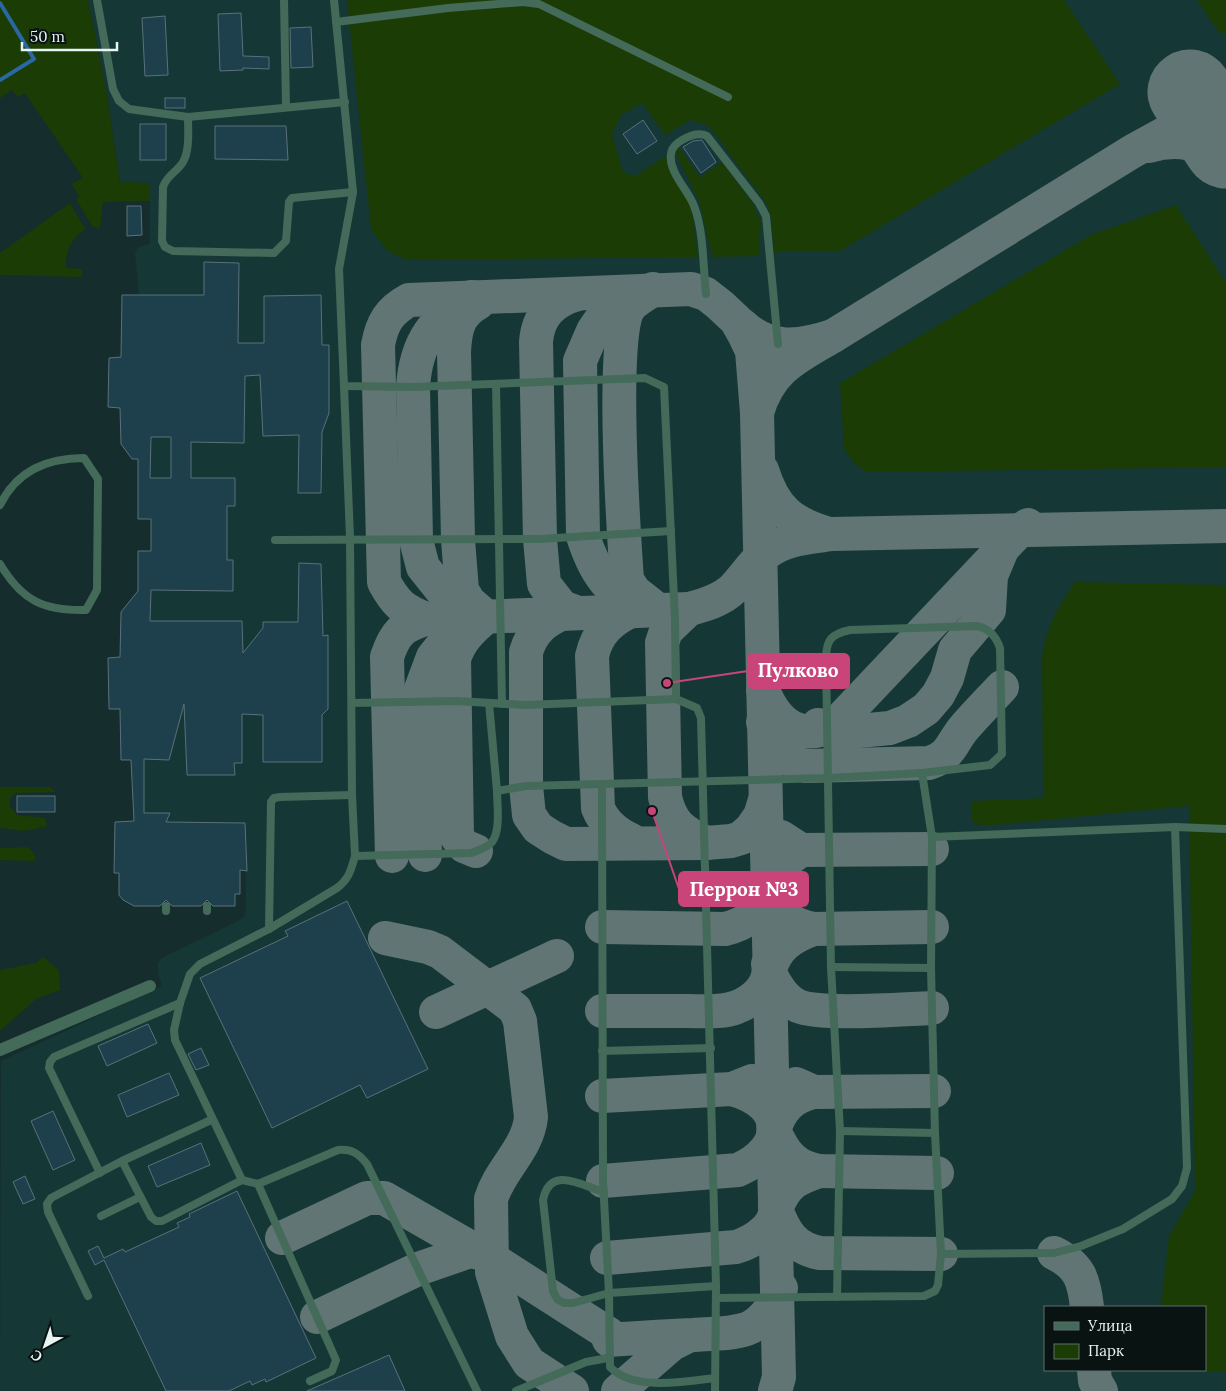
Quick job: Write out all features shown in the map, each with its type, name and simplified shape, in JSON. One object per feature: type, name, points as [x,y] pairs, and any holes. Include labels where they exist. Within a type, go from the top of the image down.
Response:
[{"type":"street","points":[[0,1050],[150,986]]},
{"type":"lane","points":[[97,0],[113,90],[120,101],[129,109],[188,117],[286,106],[345,102]]},
{"type":"lane","points":[[284,0],[286,106]]},
{"type":"lane","points":[[242,1180],[211,1120],[175,1040],[174,1030],[180,1003],[190,974],[200,964],[269,929],[346,881],[355,856],[352,795],[350,538],[339,269],[353,192],[334,0]]},
{"type":"lane","points":[[336,22],[448,8],[523,2],[539,4],[728,97]]},
{"type":"lane","points":[[188,117],[187,154],[183,163],[166,179],[163,187],[162,241],[165,247],[173,251],[274,253],[286,241],[288,202],[292,198],[353,192]]},
{"type":"lane","points":[[706,294],[694,206],[671,162],[670,153],[675,146],[694,133],[701,133],[707,136],[759,203],[766,216],[778,344]]},
{"type":"lane","points":[[344,386],[379,388],[645,378],[664,387],[676,699]]},
{"type":"lane","points":[[496,384],[502,704]]},
{"type":"lane","points":[[0,505],[19,478],[40,464],[63,458],[84,458],[98,479],[97,590],[86,610],[62,610],[38,603],[18,589],[0,564]]},
{"type":"lane","points":[[275,540],[350,538],[540,539],[671,531]]},
{"type":"lane","points":[[497,792],[526,786],[829,778],[922,773],[990,765],[1002,754],[1004,746],[1000,648],[997,638],[979,626],[850,630],[839,632],[831,638],[826,646],[829,778],[831,967],[840,1131],[837,1297]]},
{"type":"lane","points":[[352,703],[456,701],[502,704],[676,699],[696,708],[701,718],[704,782],[716,1286],[716,1391]]},
{"type":"lane","points":[[355,856],[471,853],[492,843],[496,833],[497,792],[490,703]]},
{"type":"lane","points":[[716,1298],[930,1294],[938,1285],[941,1254],[935,1133],[931,968],[932,837],[922,773]]},
{"type":"lane","points":[[602,785],[602,1051],[604,1192],[609,1293],[608,1358],[610,1367],[617,1377],[627,1382],[657,1388],[715,1378]]},
{"type":"lane","points":[[269,929],[271,802],[274,798],[280,797],[352,795]]},
{"type":"lane","points":[[932,837],[1174,827],[1226,829]]},
{"type":"lane","points":[[941,1254],[1054,1253],[1082,1246],[1123,1229],[1172,1199],[1182,1186],[1187,1168],[1174,827]]},
{"type":"lane","points":[[831,967],[931,968]]},
{"type":"lane","points":[[100,1173],[49,1068],[50,1062],[54,1057],[180,1003]]},
{"type":"lane","points":[[602,1051],[711,1048]]},
{"type":"lane","points":[[88,1296],[48,1212],[47,1204],[51,1198],[211,1120]]},
{"type":"lane","points":[[840,1131],[935,1133]]},
{"type":"lane","points":[[122,1162],[151,1217],[156,1221],[162,1221],[242,1180],[258,1184],[338,1150],[349,1149],[360,1155],[371,1173],[477,1391]]},
{"type":"lane","points":[[604,1192],[562,1179],[551,1182],[545,1190],[543,1200],[553,1290],[557,1299],[564,1303],[573,1303],[609,1293],[716,1286]]},
{"type":"lane","points":[[258,1184],[336,1360],[332,1370],[310,1381]]},
{"type":"lane","points":[[102,1216],[140,1196]]},
{"type":"lane","points":[[516,1391],[586,1362],[608,1358]]},
{"type":"shaded area","points":[[88,0],[1226,0],[1226,1391],[0,1391],[1,1061],[162,986],[158,973],[158,963],[162,958],[240,920],[244,917],[246,909],[245,823],[166,822],[169,813],[144,813],[144,760],[121,760],[120,710],[109,709],[108,658],[120,657],[121,612],[138,590],[138,551],[151,551],[151,519],[138,519],[138,478],[150,478],[150,460],[132,459],[121,444],[120,408],[108,407],[109,358],[121,357],[122,295],[139,294],[135,253],[138,247],[150,244],[150,183],[120,182],[107,95]]},
{"type":"green space","points":[[0,0],[88,0],[107,95],[120,182],[150,183],[150,201],[103,202],[100,228],[93,227],[76,199],[79,197],[72,184],[83,178],[25,93],[18,97],[12,90],[0,98]]},
{"type":"green space","points":[[347,0],[1064,0],[1120,84],[840,251],[786,251],[774,253],[771,217],[766,203],[709,126],[691,120],[665,135],[642,103],[621,115],[612,134],[623,172],[636,176],[665,156],[691,205],[698,257],[408,260],[387,251],[371,229]]},
{"type":"green space","points":[[1197,0],[1226,0],[1226,32],[1220,34]]},
{"type":"green space","points":[[677,145],[700,177],[722,162],[753,204],[761,222],[759,256],[712,257],[699,201],[676,154]]},
{"type":"green space","points":[[70,203],[85,229],[70,246],[66,268],[82,269],[82,277],[0,275],[0,253]]},
{"type":"green space","points":[[1176,205],[1226,283],[1226,467],[866,472],[853,462],[844,448],[840,383],[1091,235]]},
{"type":"green space","points":[[1075,582],[1226,585],[1226,1372],[1175,1372],[1206,1371],[1206,1306],[1161,1306],[1169,1236],[1195,1191],[1189,806],[982,826],[971,821],[971,801],[1043,798],[1042,656],[1054,617]]},
{"type":"green space","points":[[0,787],[50,787],[56,792],[15,793],[10,798],[10,806],[17,815],[45,818],[47,824],[45,827],[23,831],[0,828]]},
{"type":"green space","points":[[28,847],[35,855],[35,861],[0,860],[0,848]]},
{"type":"green space","points":[[43,957],[59,970],[60,990],[36,999],[0,1031],[0,970],[36,963]]},
{"type":"building","points":[[241,13],[243,56],[269,57],[269,69],[243,68],[243,70],[220,71],[218,14]]},
{"type":"building","points":[[165,16],[168,75],[145,76],[142,18]]},
{"type":"building","points":[[311,27],[313,67],[291,68],[290,28]]},
{"type":"building","points":[[165,98],[185,98],[185,108],[165,108]]},
{"type":"building","points":[[643,120],[657,141],[637,154],[623,134]]},
{"type":"building","points":[[140,124],[166,124],[166,160],[140,160]]},
{"type":"building","points":[[215,126],[286,126],[288,160],[215,159]]},
{"type":"building","points":[[702,140],[716,162],[701,173],[683,147],[693,141]]},
{"type":"building","points":[[127,206],[141,206],[142,235],[127,236]]},
{"type":"building","points":[[204,262],[239,263],[238,343],[264,343],[264,296],[321,295],[322,345],[329,345],[329,413],[322,432],[321,493],[298,493],[299,435],[263,436],[260,375],[245,376],[244,443],[191,442],[191,478],[235,478],[235,506],[227,506],[227,560],[233,560],[233,591],[151,590],[150,621],[242,621],[243,653],[263,628],[263,622],[298,622],[299,563],[321,564],[323,636],[328,635],[328,709],[322,715],[322,762],[263,762],[263,715],[242,714],[242,763],[234,763],[235,775],[187,775],[184,704],[169,760],[144,759],[144,813],[170,813],[166,822],[245,823],[247,871],[240,870],[240,894],[235,894],[235,906],[213,906],[207,900],[201,906],[172,906],[166,900],[160,906],[134,906],[123,900],[119,895],[119,873],[114,873],[115,822],[134,821],[131,760],[121,760],[120,709],[109,709],[108,658],[120,657],[121,612],[138,591],[138,551],[151,551],[151,519],[138,519],[138,459],[132,459],[121,444],[120,408],[108,407],[109,358],[121,357],[122,295],[204,295]],"holes":[[[151,437],[171,437],[171,478],[150,478]]]},
{"type":"building","points":[[17,796],[55,796],[55,812],[17,812]]},
{"type":"building","points":[[347,901],[428,1069],[367,1098],[360,1085],[272,1128],[200,978],[288,936],[285,931]]},
{"type":"building","points":[[148,1024],[157,1043],[107,1066],[98,1046]]},
{"type":"building","points":[[201,1048],[209,1065],[196,1070],[188,1054]]},
{"type":"building","points":[[169,1073],[179,1095],[127,1117],[118,1095]]},
{"type":"building","points":[[53,1111],[75,1160],[53,1170],[31,1121]]},
{"type":"building","points":[[201,1143],[210,1165],[157,1187],[148,1166]]},
{"type":"building","points":[[25,1176],[35,1199],[23,1204],[13,1182]]},
{"type":"building","points":[[237,1191],[316,1358],[266,1382],[265,1379],[252,1385],[250,1381],[229,1391],[166,1391],[104,1260],[95,1265],[88,1251],[98,1246],[104,1258],[123,1249],[125,1252],[179,1227],[177,1223],[190,1217],[189,1214]]},
{"type":"building","points":[[389,1355],[405,1391],[307,1391]]},
{"type":"waterway","points":[[0,3],[34,59],[0,80]]},
{"type":"taxiway","points":[[833,336],[1133,151],[1226,100]]},
{"type":"taxiway","points":[[1149,146],[1160,143],[1180,142],[1199,146],[1226,160]]},
{"type":"taxiway","points":[[653,289],[629,308],[623,325],[619,394],[623,523],[627,580],[634,591],[658,610],[630,601],[618,594],[594,564],[583,536],[580,361],[593,331],[604,315],[619,303],[653,289]]},
{"type":"taxiway","points":[[775,1391],[779,1377],[757,413],[752,351],[736,320],[706,294],[691,289],[409,300],[391,313],[384,324],[378,345],[384,582],[396,601],[411,613],[426,619],[689,609],[713,602],[724,596],[734,588],[756,562],[761,557],[779,545],[794,540],[832,534],[1226,526]]},
{"type":"taxiway","points":[[578,294],[561,301],[548,310],[537,332],[536,342],[540,539],[544,584],[562,607],[578,613]]},
{"type":"taxiway","points":[[472,297],[447,314],[429,333],[418,357],[413,387],[416,540],[423,567],[451,602],[475,617]]},
{"type":"taxiway","points":[[478,303],[466,312],[459,323],[455,337],[454,352],[458,540],[462,590],[469,602],[483,614]]},
{"type":"taxiway","points":[[742,325],[752,333],[774,343],[809,343],[833,336],[796,358],[777,375],[762,398],[757,413]]},
{"type":"taxiway","points":[[762,470],[772,495],[786,512],[804,525],[829,534]]},
{"type":"taxiway","points":[[763,690],[776,713],[792,727],[802,731],[813,731],[838,722],[1018,532],[1028,525]]},
{"type":"taxiway","points":[[818,725],[837,733],[890,728],[908,721],[926,709],[938,695],[947,678],[955,650],[989,610],[991,576],[1001,552]]},
{"type":"taxiway","points":[[689,609],[666,631],[662,643],[665,797],[667,806],[679,826],[690,835],[706,843]]},
{"type":"taxiway","points":[[631,611],[617,619],[601,634],[592,656],[598,808],[611,827],[631,840]]},
{"type":"taxiway","points":[[561,614],[548,621],[539,629],[531,639],[526,652],[526,786],[529,815],[538,828],[566,844],[706,843],[731,841],[741,838],[751,829],[760,816],[765,800]]},
{"type":"taxiway","points":[[425,855],[421,689],[433,657],[445,642],[461,629],[486,617],[459,646],[454,659],[457,837],[464,846],[476,851]]},
{"type":"taxiway","points":[[392,856],[387,657],[393,642],[405,628],[426,619]]},
{"type":"taxiway","points":[[763,722],[769,738],[778,751],[789,760],[806,766],[929,763],[942,757],[950,749],[964,728],[1002,687]]},
{"type":"taxiway","points":[[781,837],[801,850],[932,849]]},
{"type":"taxiway","points":[[801,850],[777,868],[767,891],[775,906],[790,921],[813,929],[932,927]]},
{"type":"taxiway","points":[[602,927],[725,929],[733,927],[748,919],[760,909],[764,902],[766,885]]},
{"type":"taxiway","points":[[813,929],[785,944],[776,956],[769,971],[780,991],[793,1003],[809,1009],[825,1011],[932,1008]]},
{"type":"taxiway","points":[[385,938],[428,947],[440,952],[515,1009],[520,1021],[531,1117],[525,1139],[495,1188],[491,1199],[492,1272],[512,1336],[529,1363],[572,1391]]},
{"type":"taxiway","points":[[436,1012],[557,956]]},
{"type":"taxiway","points":[[602,1011],[713,1011],[731,1009],[744,1004],[761,990],[765,985],[769,971],[768,964]]},
{"type":"taxiway","points":[[602,1096],[732,1089],[752,1081]]},
{"type":"taxiway","points":[[796,1084],[814,1092],[934,1091]]},
{"type":"taxiway","points":[[603,1181],[738,1170],[754,1161],[765,1150],[772,1139],[774,1127],[771,1115],[763,1105],[750,1096],[732,1089]]},
{"type":"taxiway","points":[[814,1092],[799,1097],[788,1105],[780,1115],[774,1130],[786,1152],[796,1162],[819,1171],[937,1173]]},
{"type":"taxiway","points":[[819,1171],[792,1184],[776,1209],[787,1232],[797,1243],[811,1251],[820,1253],[941,1254]]},
{"type":"taxiway","points":[[282,1238],[367,1198],[384,1198],[480,1253]]},
{"type":"taxiway","points":[[607,1258],[743,1245],[757,1237],[769,1226],[775,1212],[775,1204]]},
{"type":"taxiway","points":[[317,1317],[418,1269],[470,1251],[480,1253],[492,1259],[609,1334]]},
{"type":"taxiway","points":[[1054,1253],[1070,1263],[1079,1275],[1087,1306]]},
{"type":"taxiway","points":[[609,1340],[745,1330],[756,1324],[765,1315],[773,1305],[781,1288]]},
{"type":"taxiway","points":[[618,1391],[672,1344],[688,1336]]},
{"type":"taxiway","points":[[1094,1371],[1095,1381],[1101,1391]]},
{"type":"runway","points":[[1190,92],[1226,146]]},
{"type":"place","name":"Пулково","points":[[667,683]]},
{"type":"place","name":"Перрон №3","points":[[652,811]]}]
